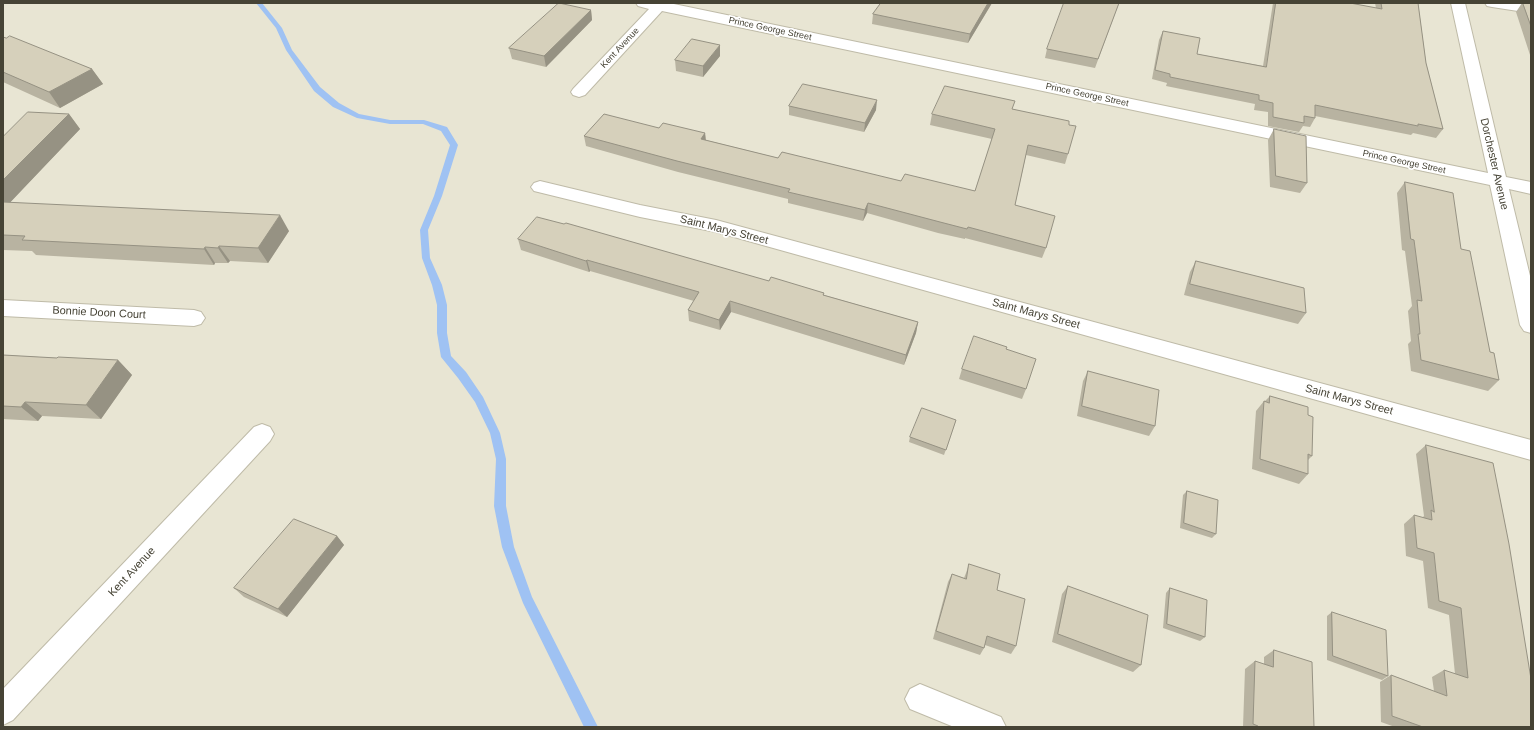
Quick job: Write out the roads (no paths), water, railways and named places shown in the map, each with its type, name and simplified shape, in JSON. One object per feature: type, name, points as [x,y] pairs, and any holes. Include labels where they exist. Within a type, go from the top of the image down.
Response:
[{"type":"street","name":"Dorchester Avenue","points":[[1458,3],[1531,325]]},
{"type":"street","points":[[1492,3],[1531,10]]},
{"type":"street","name":"Prince George Street","points":[[654,4],[1531,188]]},
{"type":"street","name":"Kent Avenue","points":[[579,92],[654,4]]},
{"type":"street","name":"Saint Marys Street","points":[[540,187],[640,211],[716,226],[1531,450]]},
{"type":"street","name":"Bonnie Doon Court","points":[[3,308],[194,318]]},
{"type":"street","name":"Kent Avenue","points":[[3,710],[262,434]]},
{"type":"street","points":[[920,699],[991,727]]},
{"type":"waterway","points":[[259,3],[279,28],[289,50],[317,89],[336,105],[357,116],[390,122],[424,122],[444,129],[454,145],[438,196],[424,230],[426,258],[437,285],[442,305],[442,333],[446,357],[462,375],[479,400],[495,433],[501,459],[500,506],[508,547],[527,599],[591,727]]}]
